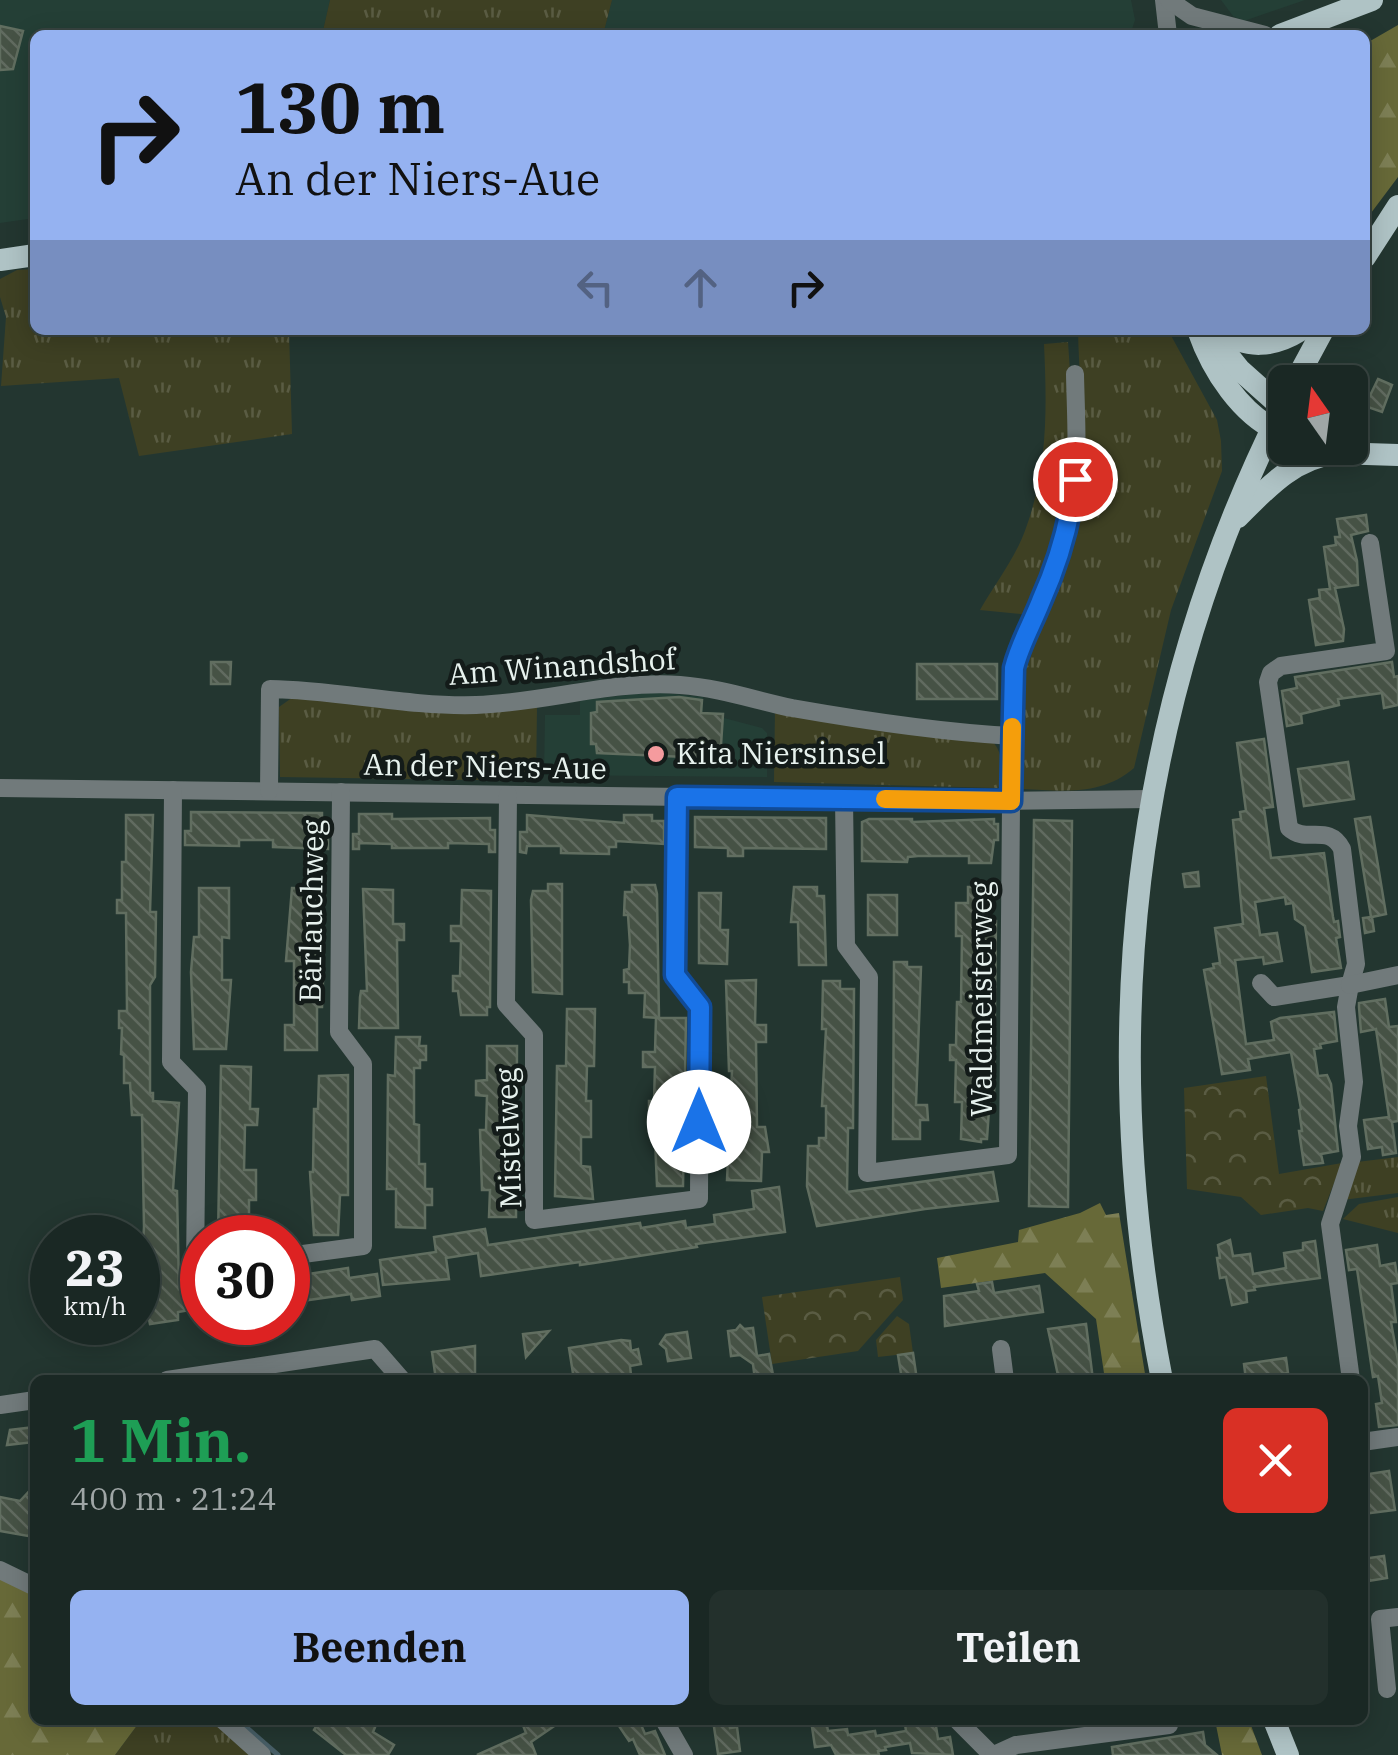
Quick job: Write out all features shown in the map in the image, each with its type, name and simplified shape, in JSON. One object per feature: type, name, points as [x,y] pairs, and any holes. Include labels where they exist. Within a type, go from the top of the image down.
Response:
[{"type":"main road","points":[[1293,30],[1372,0]]},
{"type":"main road","points":[[1370,249],[1398,206]]},
{"type":"main road","points":[[0,260],[30,256]]},
{"type":"main road","points":[[1200,335],[1226,384],[1249,410],[1268,414]]},
{"type":"main road","points":[[1212,335],[1268,401]]},
{"type":"main road","points":[[1230,335],[1242,342],[1263,345],[1288,335]]},
{"type":"main road","points":[[1304,365],[1319,335]]},
{"type":"main road","points":[[1161,1375],[1140,1248],[1130,1124],[1132,956],[1150,800],[1186,645],[1228,526],[1268,445]]},
{"type":"main road","points":[[1368,452],[1398,455]]},
{"type":"main road","points":[[1228,526],[1296,465]]},
{"type":"main road","points":[[1276,1725],[1288,1755]]},
{"type":"street","points":[[1166,0],[1168,30]]},
{"type":"street","points":[[1166,0],[1192,16],[1245,30]]},
{"type":"street","points":[[1011,801],[1012,688],[1018,650],[1060,556],[1072,506],[1075,374]]},
{"type":"street","points":[[1350,1375],[1330,1232],[1333,1210],[1352,1157],[1348,1126],[1354,1082],[1346,1006],[1356,964],[1342,849],[1329,834],[1301,835],[1289,828],[1268,686],[1271,673],[1282,666],[1392,655],[1370,543]]},
{"type":"street","name":"Am Winandshof","points":[[268,791],[270,689],[322,690],[470,705],[526,701],[622,685],[675,684],[718,689],[770,704],[886,725],[1012,736]]},
{"type":"street","name":"An der Niers-Aue","points":[[0,788],[1150,800]]},
{"type":"street","points":[[173,790],[170,1062],[197,1089],[195,1215]]},
{"type":"street","name":"Bärlauchweg","points":[[310,1253],[363,1246],[363,1064],[338,1032],[341,792]]},
{"type":"street","name":"Mistelweg","points":[[508,794],[506,1004],[534,1034],[534,1220],[699,1199],[700,1007],[675,975],[677,797]]},
{"type":"street","name":"Waldmeisterweg","points":[[844,798],[846,946],[869,977],[868,1173],[1008,1154],[1011,801]]},
{"type":"street","points":[[1261,983],[1274,997],[1398,975]]},
{"type":"street","points":[[201,1375],[375,1349],[398,1375]]},
{"type":"street","points":[[1001,1349],[1005,1375]]},
{"type":"street","points":[[0,1406],[30,1401]]},
{"type":"street","points":[[1368,1441],[1398,1436]]},
{"type":"street","points":[[0,1570],[30,1585]]},
{"type":"street","points":[[1387,1690],[1380,1619],[1398,1617]]},
{"type":"street","points":[[229,1725],[262,1755]]},
{"type":"street","points":[[667,1725],[684,1755]]},
{"type":"street","points":[[963,1725],[993,1755],[1016,1745],[1095,1727],[1144,1725]]},
{"type":"shaded area","points":[[0,0],[330,0],[323,30],[30,30],[30,219],[0,223]]},
{"type":"shaded area","points":[[612,0],[1131,0],[1135,20],[1132,30],[604,30]]},
{"type":"shaded area","points":[[1221,0],[1305,0],[1244,21],[1233,16]]},
{"type":"shaded area","name":"Kita Niersinsel","points":[[654,692],[703,697],[703,712],[723,713],[724,718],[762,728],[767,733],[767,777],[544,775],[545,715],[580,715],[580,700]]},
{"type":"green space","points":[[330,0],[612,0],[604,30],[323,30]]},
{"type":"green space","points":[[1398,25],[1398,177],[1370,214],[1370,41]]},
{"type":"green space","points":[[30,269],[30,335],[289,335],[292,434],[139,456],[119,378],[1,386],[6,317],[0,279],[17,270]]},
{"type":"green space","points":[[1078,335],[1171,335],[1217,420],[1222,471],[1171,610],[1134,768],[1095,787],[1067,791],[1023,789],[1022,704],[1027,663],[1079,522],[1083,453]]},
{"type":"green space","points":[[1068,342],[1073,416],[1066,520],[1031,615],[980,610],[1017,549],[1039,482],[1046,391],[1044,344]]},
{"type":"green space","points":[[296,695],[537,705],[536,781],[280,777],[279,707]]},
{"type":"green space","points":[[775,711],[994,743],[1002,765],[998,788],[774,782]]},
{"type":"green space","points":[[1266,1076],[1279,1174],[1342,1163],[1323,1211],[1308,1208],[1261,1215],[1241,1197],[1187,1189],[1184,1088]]},
{"type":"green space","points":[[1398,1157],[1398,1193],[1342,1200],[1357,1162]]},
{"type":"green space","points":[[1398,1197],[1398,1233],[1343,1219],[1359,1204]]},
{"type":"green space","points":[[1100,1203],[1106,1215],[1119,1213],[1145,1375],[1104,1375],[1096,1319],[1045,1273],[941,1288],[937,1258],[1018,1242],[1019,1230],[1080,1213]]},
{"type":"green space","points":[[900,1277],[903,1300],[858,1351],[772,1364],[762,1297]]},
{"type":"green space","points":[[897,1316],[909,1324],[913,1353],[878,1357],[876,1340]]},
{"type":"green space","points":[[0,1571],[30,1587],[30,1725],[137,1725],[115,1755],[0,1755]]},
{"type":"green space","points":[[137,1725],[223,1725],[253,1755],[115,1755]]},
{"type":"green space","points":[[1216,1725],[1251,1725],[1262,1755],[1222,1755]]},
{"type":"building","points":[[0,26],[23,31],[13,69],[0,70]]},
{"type":"building","points":[[1378,379],[1392,385],[1382,412],[1368,407]]},
{"type":"building","points":[[1366,515],[1368,531],[1351,535],[1358,585],[1335,588],[1343,641],[1316,645],[1309,600],[1320,598],[1319,590],[1330,589],[1324,547],[1336,545],[1335,537],[1340,537],[1337,519]]},
{"type":"building","points":[[211,662],[231,662],[230,684],[211,684]]},
{"type":"building","points":[[1392,662],[1394,677],[1398,676],[1398,705],[1384,708],[1382,693],[1338,699],[1339,705],[1301,714],[1302,723],[1287,726],[1282,691],[1297,688],[1295,677]]},
{"type":"building","points":[[917,664],[997,664],[997,699],[917,699]]},
{"type":"building","points":[[679,697],[702,700],[701,713],[723,714],[721,745],[707,745],[707,758],[597,753],[596,744],[591,744],[591,713],[597,712],[597,702]]},
{"type":"building","points":[[1264,739],[1273,807],[1264,808],[1271,858],[1324,853],[1334,922],[1338,921],[1340,937],[1336,938],[1341,968],[1312,972],[1305,926],[1295,919],[1293,903],[1286,904],[1285,897],[1255,902],[1260,935],[1277,933],[1282,961],[1264,964],[1263,957],[1235,960],[1246,1044],[1274,1040],[1271,1022],[1280,1018],[1334,1012],[1337,1041],[1314,1049],[1318,1076],[1327,1075],[1331,1084],[1338,1151],[1321,1154],[1323,1163],[1304,1165],[1299,1131],[1301,1109],[1291,1052],[1248,1059],[1250,1070],[1222,1074],[1204,970],[1220,963],[1215,928],[1243,924],[1233,820],[1241,819],[1240,812],[1246,811],[1237,743]]},
{"type":"building","points":[[1348,762],[1354,799],[1304,806],[1298,769]]},
{"type":"building","points":[[191,812],[322,813],[322,834],[328,834],[328,849],[273,847],[273,840],[239,840],[239,846],[185,845],[185,831],[191,831]]},
{"type":"building","points":[[359,814],[392,814],[392,819],[490,818],[490,830],[495,830],[495,852],[489,852],[489,844],[448,843],[448,848],[392,848],[392,844],[359,843],[359,849],[353,849],[353,834],[359,834]]},
{"type":"building","points":[[126,815],[153,815],[150,912],[156,912],[155,977],[150,985],[150,1093],[153,1101],[179,1103],[173,1190],[177,1191],[180,1312],[178,1320],[160,1323],[160,1215],[144,1215],[142,1115],[132,1115],[130,1083],[124,1083],[119,1028],[119,1011],[127,1011],[126,913],[117,913],[117,900],[122,900],[122,862],[126,862]]},
{"type":"building","points":[[527,815],[624,823],[624,815],[652,815],[652,821],[664,821],[664,844],[616,841],[616,847],[609,847],[609,854],[561,853],[561,846],[527,846],[526,853],[520,852],[520,832],[527,832]]},
{"type":"building","points":[[695,817],[826,818],[826,849],[743,848],[743,856],[728,856],[728,848],[695,847]]},
{"type":"building","points":[[1370,817],[1386,914],[1372,917],[1374,931],[1365,933],[1363,918],[1371,917],[1355,819]]},
{"type":"building","points":[[994,819],[998,840],[994,840],[991,863],[969,863],[969,856],[918,856],[908,857],[907,862],[862,861],[862,822]]},
{"type":"building","points":[[1034,820],[1072,821],[1068,1207],[1029,1206]]},
{"type":"building","points":[[1198,872],[1199,886],[1185,887],[1183,874]]},
{"type":"building","points":[[548,884],[562,884],[562,994],[533,992],[531,900],[533,891],[548,891]]},
{"type":"building","points":[[632,885],[655,885],[657,894],[659,1018],[644,1017],[645,993],[629,993],[629,982],[624,982],[630,945],[628,915],[624,915],[625,892],[632,892]]},
{"type":"building","points":[[794,887],[817,887],[817,896],[824,896],[826,965],[799,965],[798,922],[791,922]]},
{"type":"building","points":[[968,887],[988,887],[989,921],[996,921],[994,1095],[990,1095],[987,1139],[981,1142],[961,1139],[962,1102],[955,1102],[956,1060],[950,1060],[950,1045],[956,1045],[957,1002],[961,1002],[962,936],[956,936],[956,903],[968,903]]},
{"type":"building","points":[[199,888],[229,888],[229,938],[222,937],[222,980],[231,980],[226,1049],[194,1049],[191,972],[194,937],[199,937]]},
{"type":"building","points":[[292,888],[324,889],[323,924],[317,941],[316,974],[318,981],[323,981],[322,1007],[317,1007],[317,1050],[285,1050],[285,1025],[294,1025],[294,961],[286,961]]},
{"type":"building","points":[[363,889],[393,890],[393,924],[404,924],[404,940],[397,940],[398,1028],[359,1028],[361,991],[367,991]]},
{"type":"building","points":[[462,890],[491,891],[487,1015],[461,1015],[458,991],[453,991],[453,976],[460,976],[461,941],[451,941],[451,926],[461,926]]},
{"type":"building","points":[[699,893],[721,893],[720,930],[728,930],[727,964],[699,963]]},
{"type":"building","points":[[868,895],[897,895],[897,935],[868,935]]},
{"type":"building","points":[[894,962],[921,967],[916,1105],[927,1105],[928,1120],[920,1120],[920,1139],[893,1139]]},
{"type":"building","points":[[756,980],[755,1025],[766,1025],[766,1042],[756,1042],[757,1127],[765,1127],[769,1152],[762,1152],[761,1181],[727,1180],[732,1071],[726,981]]},
{"type":"building","points":[[823,981],[840,981],[840,989],[854,989],[853,1128],[848,1128],[847,1192],[993,1172],[998,1201],[817,1226],[807,1186],[808,1146],[819,1146],[819,1138],[826,1138],[826,1106],[822,1106],[826,1029],[822,1029]]},
{"type":"building","points":[[1385,999],[1389,1027],[1398,1026],[1398,1121],[1392,1122],[1396,1153],[1383,1155],[1382,1147],[1368,1149],[1364,1120],[1389,1117],[1376,1029],[1361,1032],[1359,1003]]},
{"type":"building","points":[[567,1009],[595,1009],[594,1066],[587,1066],[591,1137],[581,1137],[581,1166],[590,1167],[593,1199],[555,1196],[557,1066],[566,1066]]},
{"type":"building","points":[[656,1018],[686,1018],[683,1186],[657,1186],[654,1116],[649,1116],[649,1101],[654,1101],[655,1067],[643,1067],[643,1052],[655,1052]]},
{"type":"building","points":[[396,1037],[420,1037],[419,1046],[426,1046],[426,1060],[420,1060],[420,1068],[414,1068],[419,1164],[425,1164],[425,1189],[432,1189],[432,1205],[425,1205],[425,1228],[396,1227],[396,1189],[387,1189],[388,1075],[395,1076]]},
{"type":"building","points":[[487,1046],[517,1046],[516,1217],[489,1217],[490,1190],[482,1190],[480,1130],[486,1130],[487,1096],[476,1095],[476,1081],[487,1080]]},
{"type":"building","points":[[221,1066],[251,1067],[250,1109],[258,1109],[257,1125],[245,1125],[244,1170],[256,1170],[256,1200],[249,1200],[249,1215],[218,1215]]},
{"type":"building","points":[[348,1075],[348,1195],[340,1195],[338,1235],[314,1235],[310,1172],[319,1076]]},
{"type":"building","points":[[779,1187],[785,1232],[594,1263],[481,1276],[478,1253],[446,1258],[449,1279],[383,1285],[380,1260],[436,1252],[434,1237],[485,1229],[488,1245],[640,1223],[641,1228],[685,1221],[686,1228],[715,1224],[714,1215],[754,1209],[752,1191]]},
{"type":"building","points":[[1230,1240],[1233,1256],[1250,1254],[1253,1274],[1286,1268],[1284,1253],[1303,1250],[1303,1243],[1315,1241],[1320,1278],[1254,1287],[1255,1290],[1246,1291],[1247,1302],[1232,1305],[1226,1277],[1220,1278],[1217,1258],[1218,1245]]},
{"type":"building","points":[[1377,1245],[1380,1266],[1395,1263],[1398,1283],[1391,1284],[1396,1322],[1391,1322],[1398,1361],[1398,1425],[1379,1427],[1376,1404],[1382,1403],[1378,1376],[1373,1377],[1357,1269],[1349,1270],[1346,1250]]},
{"type":"building","points":[[348,1268],[349,1278],[377,1274],[380,1296],[352,1300],[351,1294],[310,1300],[310,1274]]},
{"type":"building","points":[[992,1282],[994,1293],[1039,1286],[1043,1312],[945,1326],[944,1296],[979,1291],[977,1284]]},
{"type":"building","points":[[1086,1324],[1092,1375],[1058,1375],[1048,1329]]},
{"type":"building","points":[[740,1325],[753,1328],[757,1356],[769,1354],[773,1375],[754,1375],[753,1364],[740,1355],[731,1356],[728,1331]]},
{"type":"building","points":[[549,1331],[526,1357],[523,1334]]},
{"type":"building","points":[[687,1332],[691,1358],[668,1361],[666,1349],[660,1344],[666,1335]]},
{"type":"building","points":[[630,1341],[631,1351],[638,1349],[641,1364],[630,1366],[631,1375],[573,1375],[569,1348]]},
{"type":"building","points":[[475,1346],[475,1375],[435,1375],[432,1352]]},
{"type":"building","points":[[913,1353],[916,1375],[901,1375],[898,1355]]},
{"type":"building","points":[[1286,1358],[1288,1373],[1245,1375],[1244,1364]]},
{"type":"building","points":[[30,1428],[30,1443],[7,1445],[10,1430]]},
{"type":"building","points":[[1389,1471],[1395,1510],[1368,1513],[1368,1474]]},
{"type":"building","points":[[30,1490],[30,1534],[0,1531],[0,1497],[20,1501]]},
{"type":"building","points":[[1384,1556],[1387,1578],[1368,1581],[1368,1558]]},
{"type":"building","points":[[317,1725],[376,1725],[373,1732],[394,1745],[388,1755],[346,1755],[314,1730]]},
{"type":"building","points":[[523,1725],[556,1725],[531,1742],[536,1755],[477,1755],[526,1733]]},
{"type":"building","points":[[618,1725],[641,1725],[645,1734],[655,1731],[665,1755],[640,1755],[633,1739],[629,1741]]},
{"type":"building","points":[[714,1725],[737,1727],[740,1751],[718,1754]]},
{"type":"building","points":[[812,1725],[827,1725],[828,1731],[847,1729],[848,1735],[875,1731],[876,1736],[906,1731],[905,1725],[936,1725],[938,1739],[950,1737],[953,1755],[912,1753],[910,1743],[885,1747],[886,1750],[878,1751],[879,1755],[836,1755],[831,1745],[815,1747]]},
{"type":"building","points":[[1203,1732],[1205,1745],[1217,1755],[1113,1755],[1112,1747]]},
{"type":"waterway","points":[[244,1725],[278,1755]]},
{"type":"slow traffic","points":[[885,799],[1011,801],[1012,727]]},
{"type":"place","name":"Kita Niersinsel","points":[[656,754]]},
{"type":"route","points":[[699,1122],[700,1007],[675,975],[677,797],[1011,801],[1014,668],[1067,534],[1075,479]]}]
